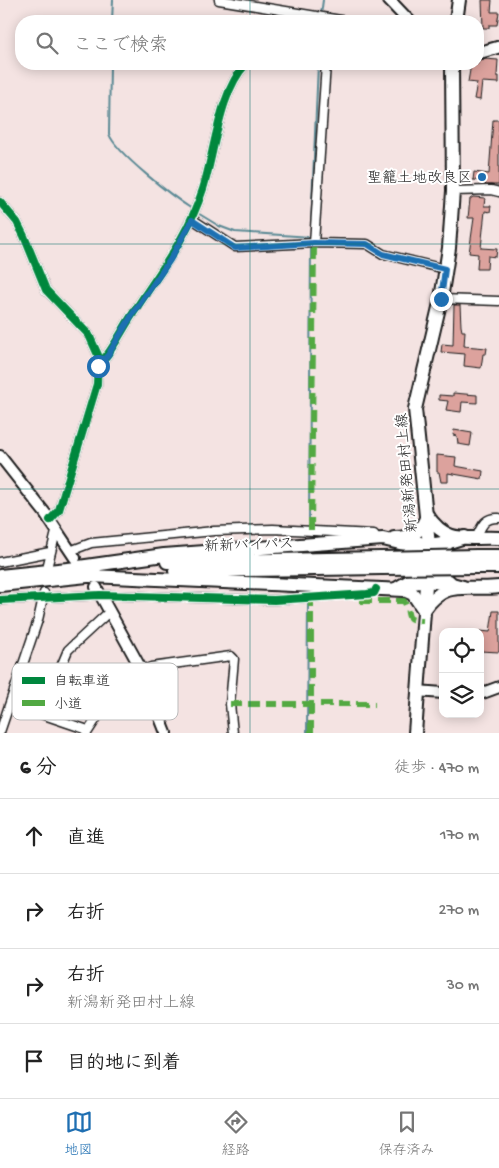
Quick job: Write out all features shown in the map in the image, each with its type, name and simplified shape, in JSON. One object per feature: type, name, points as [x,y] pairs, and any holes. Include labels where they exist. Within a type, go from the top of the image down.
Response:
[{"type":"main road","points":[[389,0],[403,15]]},
{"type":"main road","points":[[457,15],[458,0]]},
{"type":"main road","points":[[484,51],[499,47]]},
{"type":"main road","name":"新潟新発田村上線","points":[[415,733],[429,545],[415,409],[441,299],[445,269],[452,191],[452,70]]},
{"type":"main road","points":[[75,559],[164,555],[398,538],[419,532],[427,515],[444,534],[499,538]]},
{"type":"main road","points":[[398,538],[429,545],[471,537]]},
{"type":"main road","points":[[380,539],[408,545],[457,585]]},
{"type":"main road","points":[[401,587],[449,542]]},
{"type":"main road","name":"新新バイパス","points":[[477,562],[499,556]]},
{"type":"main road","name":"新新バイパス","points":[[0,576],[75,559],[157,562],[477,562],[499,567]]},
{"type":"main road","name":"新新バイパス","points":[[0,585],[95,586],[195,571],[382,563]]},
{"type":"main road","points":[[95,586],[376,589],[401,587],[427,581],[483,589],[499,587]]},
{"type":"main road","points":[[401,587],[413,594],[424,610],[438,593],[457,585]]},
{"type":"street","points":[[219,0],[308,15]]},
{"type":"street","points":[[98,365],[108,355],[132,315],[170,260],[192,220],[203,188],[227,96],[234,79],[241,70]]},
{"type":"street","points":[[314,243],[326,70]]},
{"type":"street","points":[[452,191],[499,192]]},
{"type":"street","points":[[0,202],[17,222],[46,290],[89,335],[98,355],[97,384],[59,510],[50,520]]},
{"type":"street","points":[[192,220],[235,248],[314,243],[367,244],[383,254],[445,269]]},
{"type":"street","points":[[441,299],[499,301]]},
{"type":"street","points":[[0,456],[50,520],[75,559],[91,543],[214,531],[311,530],[374,534],[380,539]]},
{"type":"street","points":[[471,537],[483,523],[492,518],[499,518]]},
{"type":"street","points":[[48,564],[56,532]]},
{"type":"street","points":[[0,562],[50,552]]},
{"type":"street","points":[[0,600],[43,596],[95,586],[274,600],[367,594],[374,593],[376,589]]},
{"type":"street","points":[[95,586],[138,663]]},
{"type":"street","points":[[483,589],[488,593],[499,593]]},
{"type":"street","points":[[24,663],[38,620],[43,596]]},
{"type":"street","points":[[63,663],[68,650],[110,611]]},
{"type":"street","points":[[178,663],[231,656],[234,660],[230,704],[233,733]]},
{"type":"street","points":[[484,693],[499,687]]},
{"type":"street","points":[[417,691],[439,693]]},
{"type":"street","points":[[0,732],[12,699]]},
{"type":"street","points":[[57,720],[87,731],[95,720]]},
{"type":"street","points":[[161,720],[166,733]]},
{"type":"building","points":[[482,0],[492,0],[491,12],[499,12],[497,25],[489,25],[489,28],[484,28]]},
{"type":"building","points":[[484,59],[498,60],[497,76],[499,76],[499,83],[482,82],[480,100],[474,99],[477,83],[468,82],[470,70],[484,70]]},
{"type":"building","points":[[493,120],[499,120],[499,185],[485,185],[485,181],[473,180],[474,172],[489,174]]},
{"type":"building","points":[[473,197],[485,198],[484,206],[491,206],[490,212],[485,211],[481,248],[497,249],[496,257],[488,256],[487,269],[477,269],[478,254],[469,253],[474,218],[468,218],[470,199]]},
{"type":"building","points":[[454,305],[460,305],[461,326],[462,331],[465,331],[464,346],[487,348],[486,354],[483,354],[481,368],[464,366],[465,354],[441,352],[442,344],[453,345]]},
{"type":"building","points":[[453,393],[477,395],[477,403],[462,402],[461,412],[446,410],[448,401],[439,400],[439,395],[453,396]]},
{"type":"building","points":[[454,430],[472,433],[470,446],[458,444],[457,436],[453,435]]},
{"type":"building","points":[[437,455],[456,457],[455,466],[483,471],[482,479],[448,473],[448,482],[441,482],[439,472],[437,472]]},
{"type":"building","points":[[493,611],[499,611],[499,652],[484,651],[484,631],[490,632]]},
{"type":"waterway","points":[[112,15],[113,0]]},
{"type":"waterway","points":[[321,15],[323,0]]},
{"type":"waterway","points":[[110,70],[109,134],[133,163],[192,209]]},
{"type":"waterway","points":[[311,226],[318,70]]},
{"type":"waterway","points":[[196,212],[219,226],[235,232],[311,237]]},
{"type":"waterway","points":[[309,521],[311,246]]},
{"type":"waterway","points":[[307,733],[308,604]]},
{"type":"marked path","points":[[311,530],[314,243]]},
{"type":"marked path","points":[[311,733],[311,598],[315,599]]},
{"type":"marked path","points":[[360,601],[404,601],[410,618],[423,621]]},
{"type":"marked path","points":[[230,704],[375,704]]},
{"type":"cycle path","points":[[99,365],[113,347],[172,255],[189,224],[203,189],[224,106],[230,90],[242,70]]},
{"type":"cycle path","points":[[0,202],[17,222],[46,290],[89,335],[98,355],[97,384],[59,510],[50,520]]},
{"type":"cycle path","points":[[0,600],[100,595],[274,600],[367,594],[374,593],[376,589]]},
{"type":"place","name":"聖籠土地改良区","points":[[482,177]]},
{"type":"route","points":[[98,366],[117,342],[132,315],[170,260],[192,220],[235,248],[314,243],[367,244],[383,254],[445,269],[441,299]]}]
